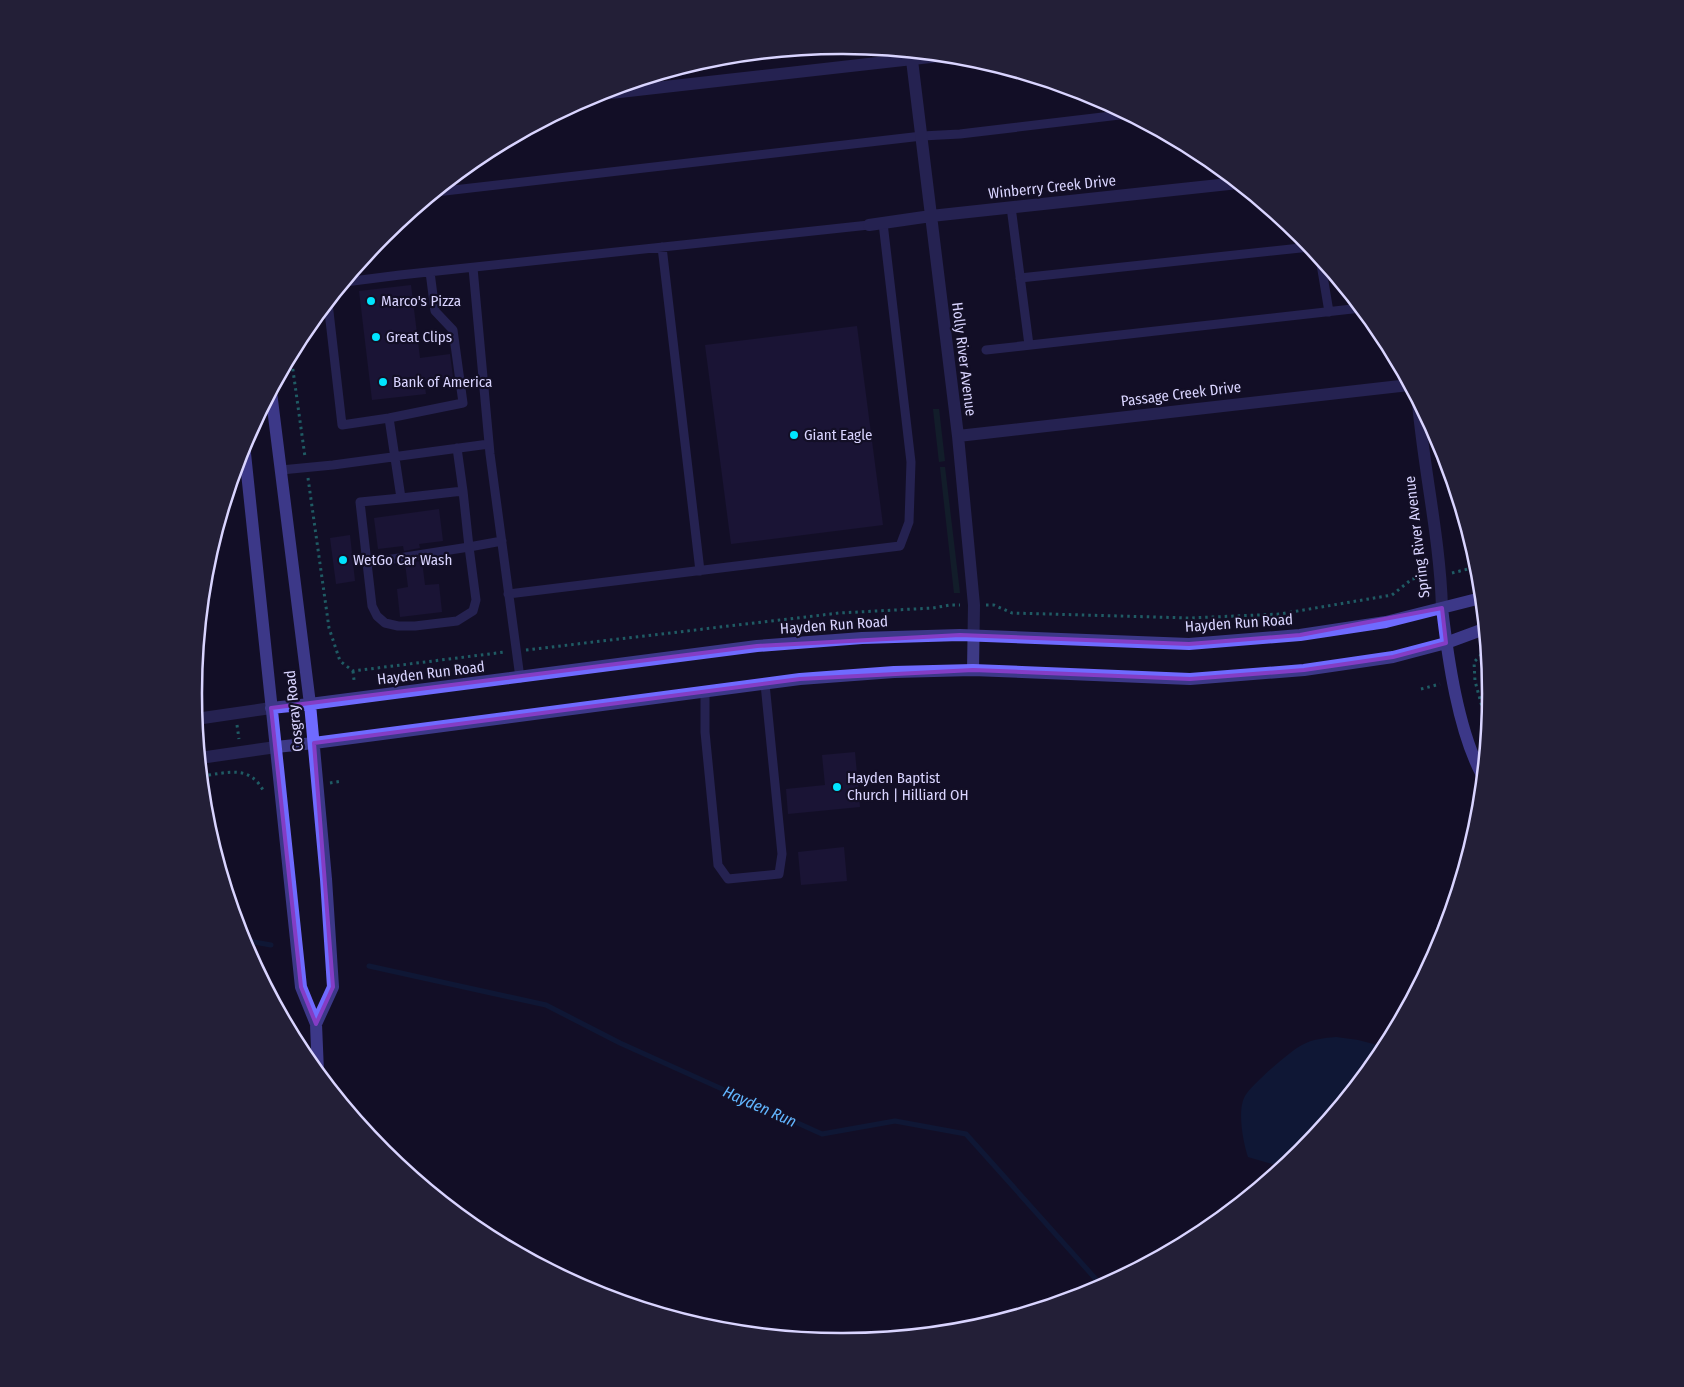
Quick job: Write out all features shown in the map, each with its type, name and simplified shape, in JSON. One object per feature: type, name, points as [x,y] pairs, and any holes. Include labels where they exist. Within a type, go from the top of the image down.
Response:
[{"type":"main road","name":"Cosgray Road","points":[[272,403],[310,704],[333,987],[316,1024]]},
{"type":"main road","name":"Cosgray Road","points":[[246,462],[301,987],[316,1024],[317,1060]]},
{"type":"main road","name":"Hayden Run Road","points":[[271,708],[520,678],[757,646],[862,638],[973,636],[1190,644],[1308,634],[1386,622],[1474,600]]},
{"type":"main road","points":[[1442,608],[1446,643],[1463,723],[1477,762]]},
{"type":"main road","points":[[314,743],[765,684],[894,672],[972,670],[1190,679],[1304,670],[1393,657],[1446,643],[1478,631]]},
{"type":"street","points":[[629,91],[904,57]]},
{"type":"street","name":"Holly River Avenue","points":[[911,58],[958,436],[974,605],[972,670]]},
{"type":"street","name":"Winberry Creek Drive","points":[[869,225],[930,216],[1228,184]]},
{"type":"street","name":"Passage Creek Drive","points":[[958,436],[1402,386]]},
{"type":"street","name":"Spring River Avenue","points":[[1420,419],[1441,576],[1442,608]]},
{"type":"street","name":"Hayden Run Road","points":[[203,718],[271,708]]},
{"type":"street","points":[[206,757],[314,743]]},
{"type":"lane","points":[[447,191],[1115,115]]},
{"type":"lane","points":[[1011,207],[1029,346]]},
{"type":"lane","points":[[508,594],[900,546],[909,522],[911,462],[883,223]]},
{"type":"lane","points":[[353,281],[869,225]]},
{"type":"lane","points":[[662,247],[700,570]]},
{"type":"lane","points":[[1020,278],[1301,248]]},
{"type":"lane","points":[[473,268],[489,444],[520,678]]},
{"type":"lane","points":[[1322,271],[1328,312]]},
{"type":"lane","points":[[329,311],[342,425],[389,418],[463,403],[453,330],[435,311],[430,272]]},
{"type":"lane","points":[[986,350],[1353,309]]},
{"type":"lane","points":[[389,418],[400,498]]},
{"type":"lane","points":[[281,470],[489,444]]},
{"type":"lane","points":[[457,448],[464,491],[476,600],[473,611],[457,622],[407,626],[385,623],[377,616],[372,606],[360,502],[464,491]]},
{"type":"lane","points":[[367,564],[502,541]]},
{"type":"lane","points":[[705,692],[705,732],[718,864],[728,879],[779,874],[782,854],[765,684]]},
{"type":"path","points":[[292,367],[329,628],[340,661],[353,671],[495,654]]},
{"type":"path","points":[[1460,571],[1469,570]]},
{"type":"path","points":[[988,605],[994,605],[1012,613],[1190,618],[1280,614],[1392,595],[1412,579],[1421,578]]},
{"type":"path","points":[[544,648],[839,613],[957,605]]},
{"type":"path","points":[[1480,656],[1474,662],[1475,681],[1481,705]]},
{"type":"path","points":[[353,671],[354,680]]},
{"type":"path","points":[[236,713],[240,752]]},
{"type":"path","points":[[208,775],[241,771],[258,781],[264,792]]},
{"type":"highlighted area","points":[[1442,608],[1446,643],[1393,657],[1304,670],[1190,679],[973,670],[800,679],[314,743],[333,987],[316,1024],[301,987],[271,708],[757,646],[960,635],[1189,644],[1300,635]]},
{"type":"green space","points":[[933,409],[939,409],[945,461],[939,462]]},
{"type":"green space","points":[[940,467],[945,467],[960,593],[954,593]]},
{"type":"water","points":[[1336,1037],[1377,1045],[1350,1083],[1323,1115],[1275,1164],[1248,1157],[1244,1143],[1241,1117],[1245,1096],[1255,1084],[1296,1048],[1323,1038]]},
{"type":"building","points":[[411,285],[420,358],[450,354],[453,377],[424,381],[426,394],[372,400],[359,291]]},
{"type":"building","name":"Giant Eagle","points":[[857,326],[883,525],[731,544],[705,345]]},
{"type":"building","points":[[439,509],[443,541],[419,544],[420,548],[404,551],[403,546],[378,549],[374,518]]},
{"type":"building","name":"WetGo Car Wash","points":[[350,535],[355,581],[336,584],[330,538]]},
{"type":"building","points":[[422,561],[425,585],[439,584],[442,612],[400,617],[397,589],[408,587],[405,563]]},
{"type":"building","points":[[855,752],[860,807],[788,814],[786,789],[825,785],[822,755]]},
{"type":"building","points":[[844,847],[847,881],[801,885],[798,852]]},
{"type":"waterway","name":"Hayden Run","points":[[253,942],[271,945]]},
{"type":"waterway","name":"Hayden Run","points":[[369,966],[546,1005],[620,1043],[822,1134],[895,1121],[966,1134],[1097,1280]]},
{"type":"place","name":"Marco's Pizza","points":[[371,301]]},
{"type":"place","name":"Great Clips","points":[[376,337]]},
{"type":"place","name":"Bank of America","points":[[383,382]]},
{"type":"place","name":"Giant Eagle","points":[[794,435]]},
{"type":"place","name":"WetGo Car Wash","points":[[343,560]]},
{"type":"place","name":"Hayden Baptist Church | Hilliard OH","points":[[837,787]]}]
